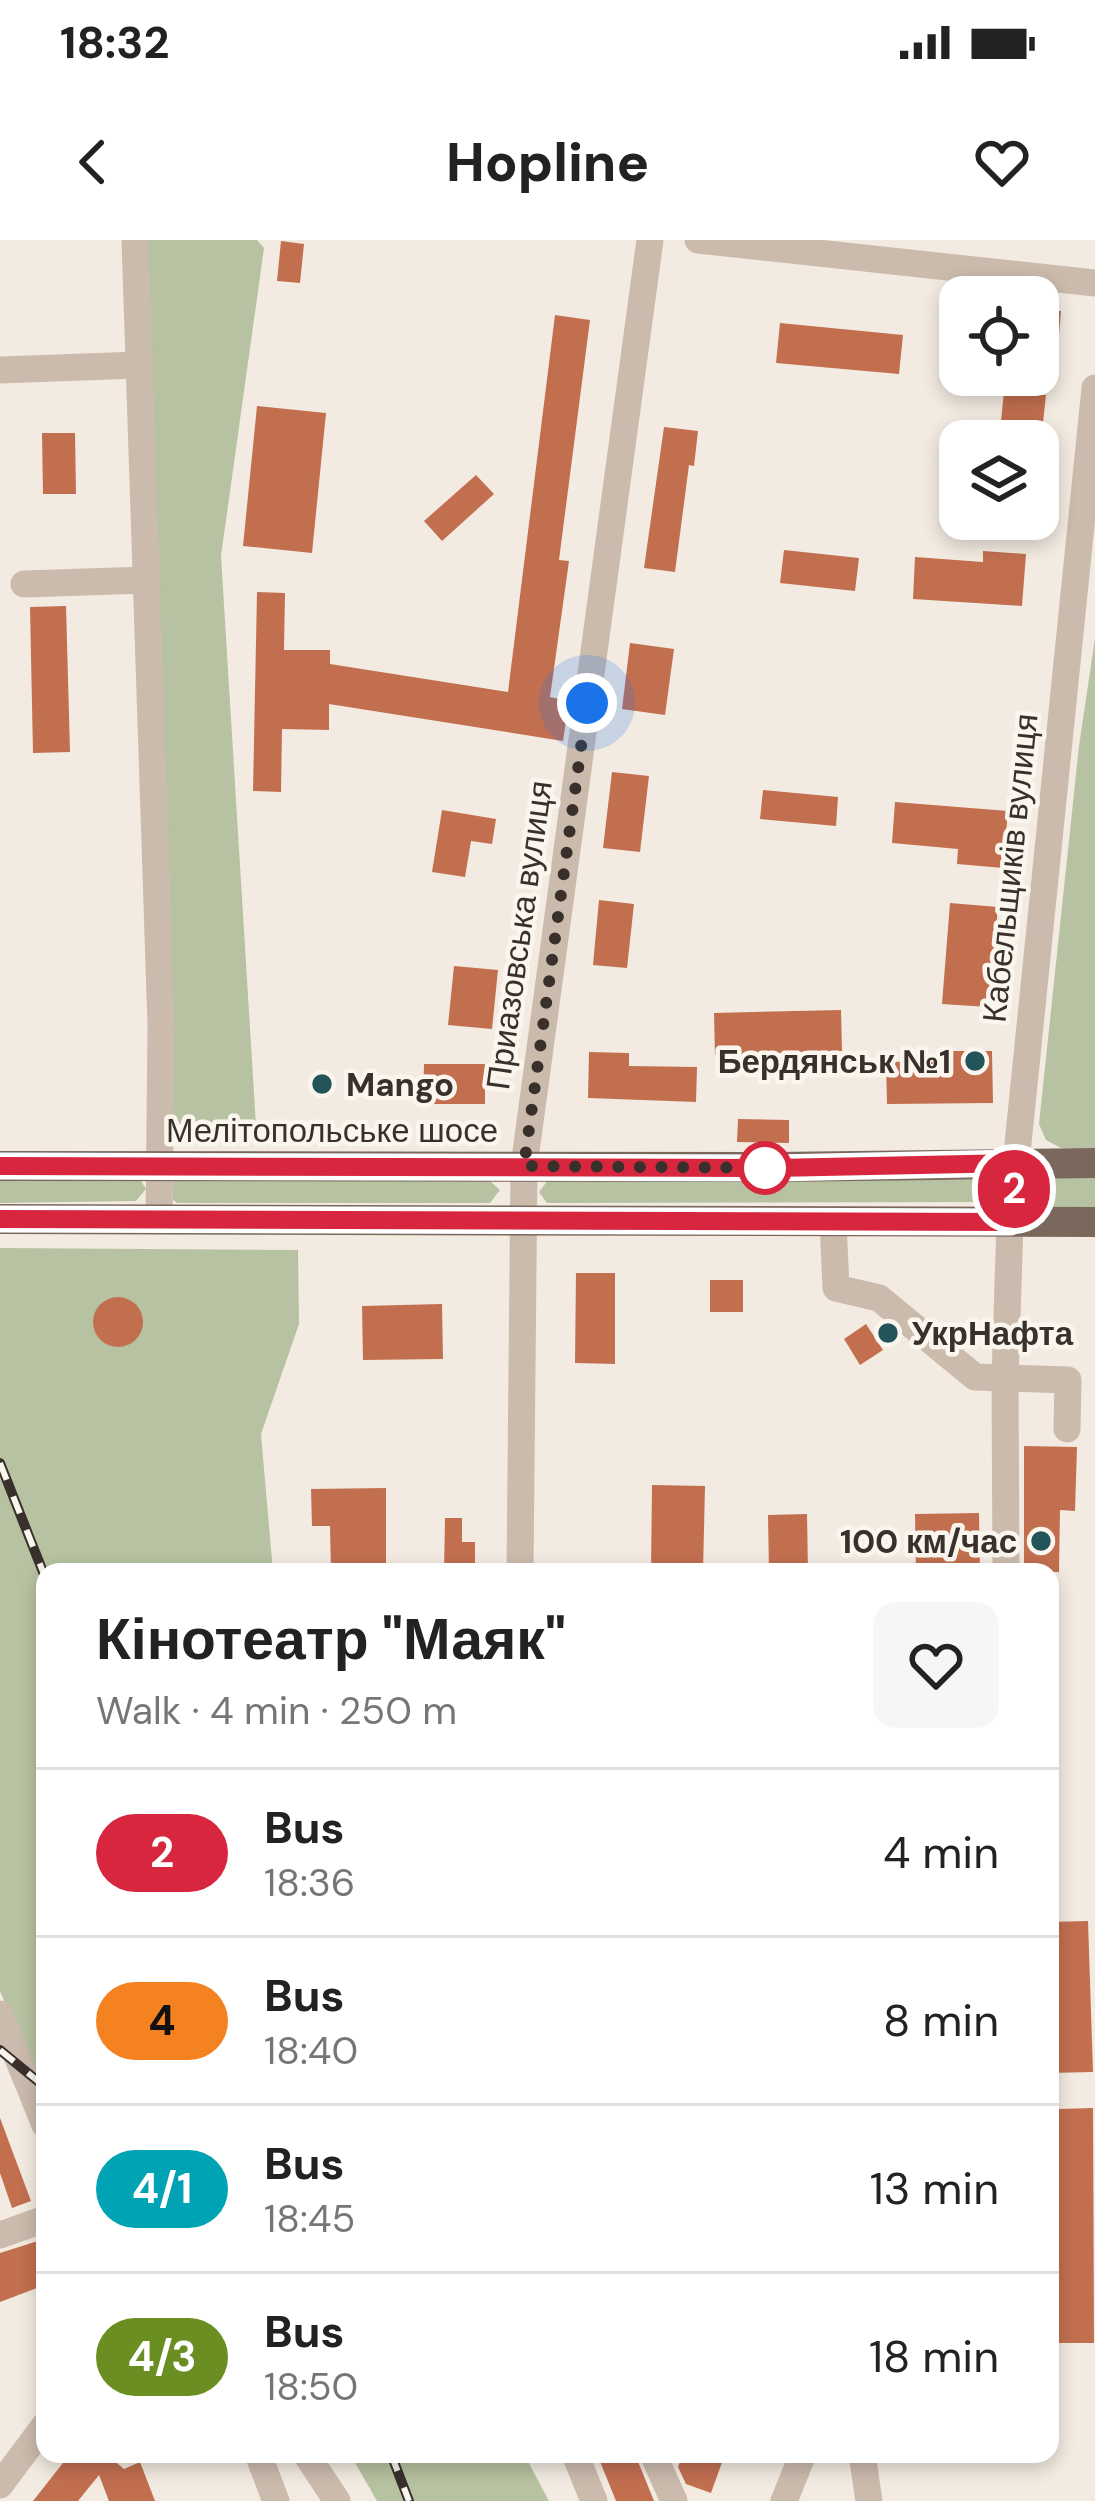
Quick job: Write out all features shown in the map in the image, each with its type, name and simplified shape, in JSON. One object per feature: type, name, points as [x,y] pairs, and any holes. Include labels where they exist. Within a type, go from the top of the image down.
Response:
[{"type":"main road","name":"Мелітопольське шосе","points":[[0,1166],[1095,1163]]},
{"type":"main road","points":[[0,1219],[1095,1222]]},
{"type":"street","points":[[135,240],[161,1025],[159,1220]]},
{"type":"street","name":"Приазовська вулиця","points":[[520,1563],[524,1166],[650,240]]},
{"type":"street","points":[[698,240],[1095,283]]},
{"type":"street","points":[[0,370],[139,364]]},
{"type":"street","name":"Кабельщиків вулиця","points":[[1006,1563],[1010,1222],[1095,388]]},
{"type":"street","points":[[24,584],[146,580]]},
{"type":"street","points":[[833,1221],[836,1288],[880,1298],[974,1377],[1068,1380],[1067,1429]]},
{"type":"street","points":[[2,2023],[36,2103]]},
{"type":"street","points":[[0,2093],[32,2093]]},
{"type":"street","points":[[0,2235],[36,2222]]},
{"type":"street","points":[[0,2485],[36,2437]]},
{"type":"street","points":[[261,2463],[276,2501]]},
{"type":"street","points":[[312,2463],[337,2501]]},
{"type":"street","points":[[579,2463],[594,2501]]},
{"type":"street","points":[[657,2463],[674,2501]]},
{"type":"street","points":[[784,2501],[799,2463]]},
{"type":"street","points":[[863,2463],[868,2501]]},
{"type":"green space","points":[[148,240],[257,240],[264,248],[221,556],[257,1142],[169,1144]]},
{"type":"green space","points":[[1095,638],[1095,1149],[1061,1148],[1046,1140],[1039,1124]]},
{"type":"green space","points":[[1046,1175],[1095,1175],[1095,1210],[1047,1210],[1040,1194]]},
{"type":"green space","points":[[0,1180],[141,1181],[146,1189],[136,1201],[0,1203]]},
{"type":"green space","points":[[548,1180],[991,1180],[1001,1190],[991,1202],[547,1203],[539,1192]]},
{"type":"green space","points":[[490,1181],[500,1190],[490,1203],[177,1203],[173,1182]]},
{"type":"green space","points":[[0,1248],[298,1250],[299,1324],[261,1434],[272,1563],[36,1563],[36,2077],[0,1991]]},
{"type":"green space","points":[[355,2463],[529,2463],[549,2501],[377,2501]]},
{"type":"building","points":[[281,241],[304,244],[300,283],[277,281]]},
{"type":"building","points":[[555,315],[590,320],[559,560],[569,561],[550,697],[569,701],[563,741],[329,704],[329,730],[282,729],[281,792],[253,791],[257,592],[285,593],[284,650],[330,650],[330,664],[508,692]]},
{"type":"building","points":[[780,323],[903,335],[899,374],[776,363]]},
{"type":"building","points":[[1004,396],[1046,396],[1043,420],[1001,420]]},
{"type":"building","points":[[257,406],[326,413],[312,553],[243,546]]},
{"type":"building","points":[[664,427],[698,431],[675,572],[644,568]]},
{"type":"building","points":[[42,433],[75,433],[76,494],[43,494]]},
{"type":"building","points":[[476,475],[494,494],[442,541],[424,521]]},
{"type":"building","points":[[784,550],[859,558],[855,591],[780,583]]},
{"type":"building","points":[[983,551],[1026,554],[1022,606],[913,599],[915,557],[983,562]]},
{"type":"building","points":[[66,606],[70,752],[33,753],[30,607]]},
{"type":"building","points":[[630,643],[674,649],[665,715],[622,709]]},
{"type":"building","points":[[612,772],[649,776],[640,852],[603,848]]},
{"type":"building","points":[[763,790],[838,797],[836,826],[760,819]]},
{"type":"building","points":[[895,802],[1008,811],[1003,868],[957,864],[958,849],[892,843]]},
{"type":"building","points":[[442,810],[496,819],[492,844],[471,841],[465,877],[432,872]]},
{"type":"building","points":[[599,900],[634,904],[627,968],[593,965]]},
{"type":"building","points":[[950,903],[998,907],[989,1007],[942,1004]]},
{"type":"building","points":[[454,966],[498,970],[492,1029],[448,1025]]},
{"type":"building","points":[[841,1010],[842,1051],[715,1055],[714,1013]]},
{"type":"building","points":[[953,1051],[992,1051],[993,1103],[887,1104],[886,1062],[953,1061]]},
{"type":"building","points":[[589,1052],[629,1053],[629,1066],[697,1067],[696,1102],[588,1098]]},
{"type":"building","points":[[424,1064],[485,1064],[485,1104],[423,1104]]},
{"type":"building","points":[[738,1119],[789,1120],[789,1143],[737,1142]]},
{"type":"building","points":[[576,1273],[615,1273],[615,1364],[575,1363]]},
{"type":"building","points":[[710,1280],[743,1280],[743,1312],[710,1312]]},
{"type":"building","points":[[118,1297],[136,1304],[143,1322],[136,1340],[118,1347],[100,1340],[93,1322],[100,1304]]},
{"type":"building","points":[[442,1304],[443,1359],[363,1360],[362,1306]]},
{"type":"building","points":[[866,1324],[883,1350],[860,1365],[844,1339]]},
{"type":"building","name":"100 км/час","points":[[1024,1446],[1077,1447],[1075,1511],[1060,1510],[1059,1572],[1059,1563],[1024,1563]]},
{"type":"building","points":[[652,1485],[705,1486],[703,1563],[651,1563]]},
{"type":"building","points":[[386,1488],[386,1563],[331,1563],[330,1526],[312,1526],[311,1489]]},
{"type":"building","points":[[979,1513],[980,1563],[916,1563],[915,1514]]},
{"type":"building","points":[[807,1514],[808,1563],[769,1563],[768,1515]]},
{"type":"building","points":[[445,1518],[462,1518],[462,1542],[475,1542],[475,1563],[444,1563]]},
{"type":"building","points":[[1088,1921],[1093,2072],[1059,2073],[1059,1922]]},
{"type":"building","points":[[1093,2108],[1094,2343],[1059,2343],[1059,2109]]},
{"type":"building","points":[[0,2118],[31,2201],[12,2208],[0,2173]]},
{"type":"building","points":[[36,2242],[36,2288],[0,2302],[0,2253]]},
{"type":"building","points":[[63,2463],[117,2463],[124,2469],[140,2463],[155,2501],[109,2501],[99,2475],[78,2501],[33,2501]]},
{"type":"building","points":[[601,2463],[639,2463],[654,2501],[616,2501]]},
{"type":"building","points":[[680,2463],[722,2463],[711,2493],[686,2484]]},
{"type":"railway","points":[[0,1463],[39,1563]]},
{"type":"railway","points":[[0,2050],[36,2080]]},
{"type":"railway","points":[[394,2463],[409,2501]]},
{"type":"bus line","name":"2","points":[[0,1166],[774,1168],[1016,1163],[1010,1222],[0,1219]]},
{"type":"place","name":"Бердянськ №1","points":[[975,1061]]},
{"type":"place","name":"Mango","points":[[322,1084]]},
{"type":"place","name":"УкрНафта","points":[[888,1333]]},
{"type":"place","name":"100 км/час","points":[[1041,1541]]},
{"type":"route","points":[[587,703],[524,1166],[774,1168],[765,1168]]}]
